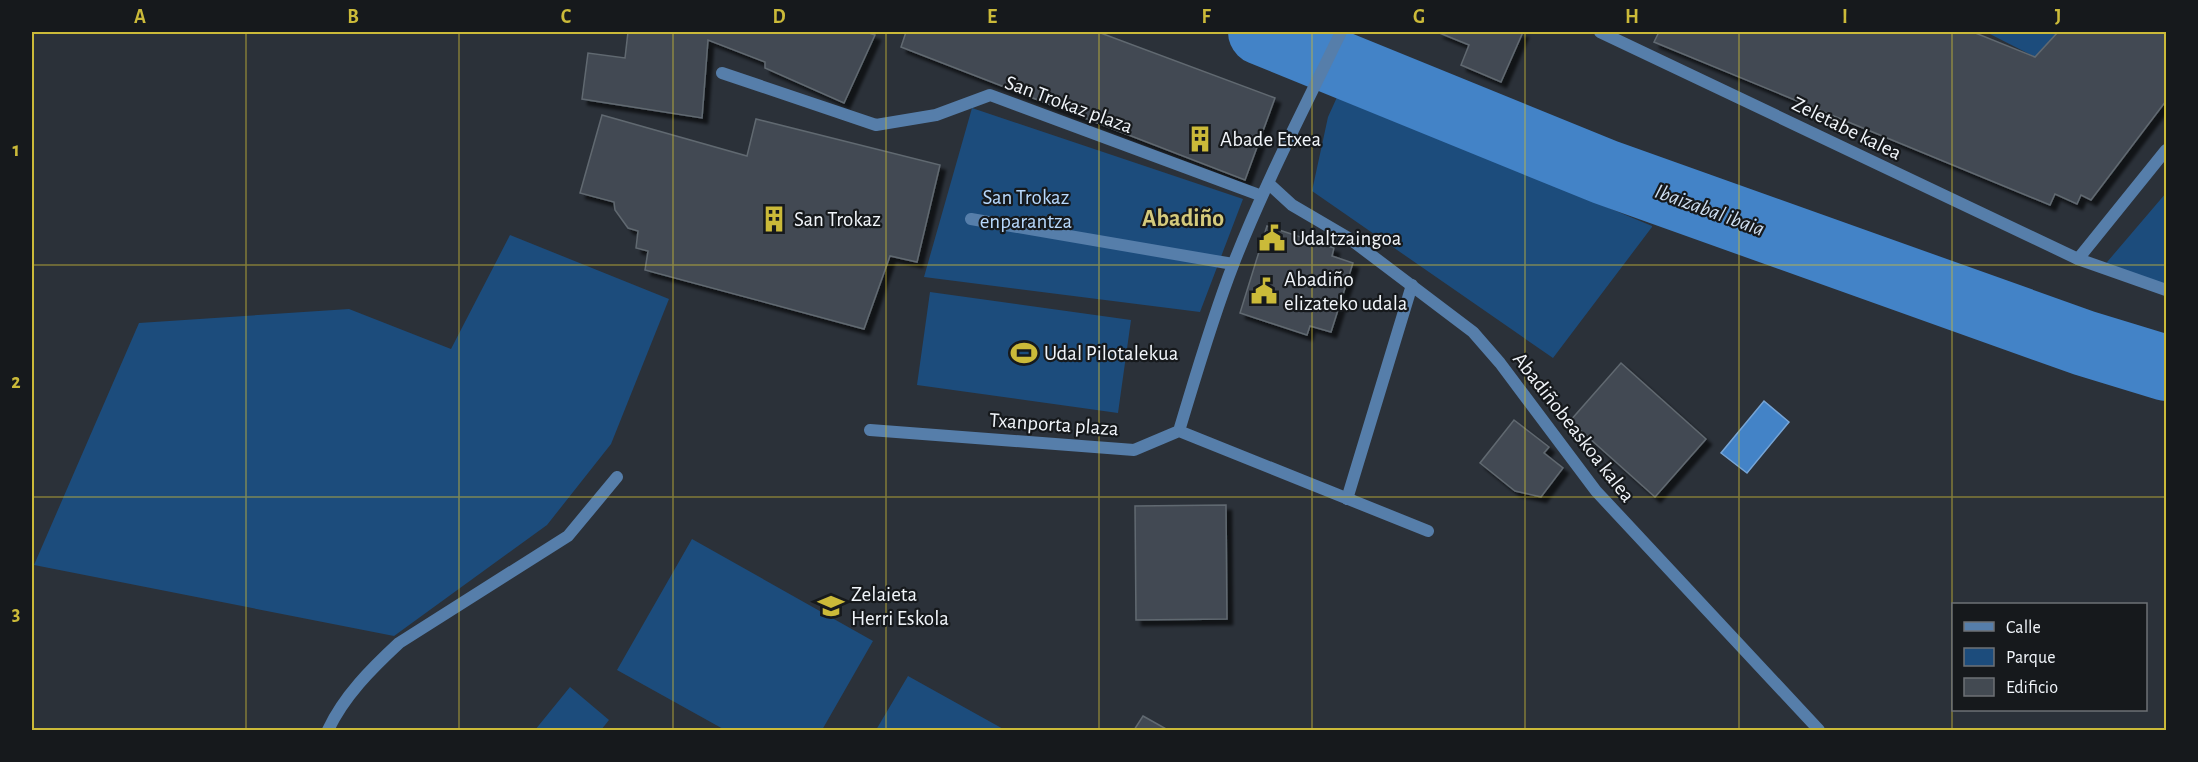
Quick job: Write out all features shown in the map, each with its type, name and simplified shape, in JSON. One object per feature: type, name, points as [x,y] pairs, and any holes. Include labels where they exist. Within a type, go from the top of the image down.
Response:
[{"type":"street","points":[[1341,32],[1268,183],[1233,264],[1211,325],[1179,431],[1428,531]]},
{"type":"street","name":"Zeletabe kalea","points":[[1600,32],[2078,260],[2166,290]]},
{"type":"street","name":"San Trokaz plaza","points":[[722,73],[876,125],[936,115],[990,96],[1262,196]]},
{"type":"street","points":[[2078,260],[2166,150]]},
{"type":"street","name":"Abadiñobeaskoa kalea","points":[[1268,183],[1292,205],[1350,239],[1473,332],[1500,363],[1596,491],[1819,730]]},
{"type":"street","points":[[971,219],[1233,264]]},
{"type":"street","points":[[1347,499],[1412,285]]},
{"type":"street","name":"Txanporta plaza","points":[[870,430],[1134,450],[1179,431]]},
{"type":"street","points":[[328,730],[338,710],[378,663],[399,643],[568,536],[617,477]]},
{"type":"green space","points":[[1986,32],[2058,32],[2035,57]]},
{"type":"green space","points":[[1338,95],[1652,227],[1553,358],[1312,191],[1328,117]]},
{"type":"green space","name":"San Trokaz enparantza","points":[[972,108],[1243,199],[1200,312],[924,277]]},
{"type":"green space","points":[[2166,193],[2166,289],[2102,268]]},
{"type":"green space","points":[[510,235],[669,299],[611,444],[547,525],[394,636],[34,565],[139,323],[349,309],[451,349]]},
{"type":"green space","name":"Udal Pilotalekua","points":[[930,292],[1131,320],[1118,413],[917,385]]},
{"type":"green space","points":[[692,539],[873,641],[822,730],[725,730],[617,670]]},
{"type":"green space","points":[[908,676],[1005,730],[876,730]]},
{"type":"green space","points":[[570,687],[609,720],[601,730],[535,730]]},
{"type":"shaded area","points":[[1764,401],[1789,422],[1747,473],[1721,453]]},
{"type":"building","points":[[628,32],[866,32],[875,35],[844,103],[765,68],[765,62],[708,40],[702,118],[582,99],[588,53],[625,58]]},
{"type":"building","name":"Abade Etxea","points":[[906,32],[1098,32],[1275,98],[1245,180],[901,47]]},
{"type":"building","points":[[1437,32],[1523,32],[1501,82],[1461,65],[1469,45]]},
{"type":"building","points":[[1659,32],[1973,32],[2035,57],[2058,32],[2166,32],[2166,101],[2091,200],[2081,195],[2077,204],[2055,194],[2050,205],[1654,42]]},
{"type":"building","name":"San Trokaz","points":[[602,115],[747,156],[756,119],[940,165],[917,262],[890,256],[864,329],[645,270],[648,251],[636,248],[638,231],[628,228],[615,210],[614,202],[580,193]]},
{"type":"building","points":[[1267,226],[1334,248],[1332,256],[1353,263],[1331,332],[1310,326],[1307,335],[1240,313]]},
{"type":"building","points":[[1621,363],[1706,439],[1655,497],[1570,421]]},
{"type":"building","points":[[1514,420],[1549,447],[1544,453],[1563,468],[1541,497],[1515,491],[1480,463]]},
{"type":"building","points":[[1226,505],[1227,619],[1136,620],[1135,506]]},
{"type":"building","points":[[1143,716],[1168,730],[1134,730]]},
{"type":"waterway","name":"Ibaizabal ibaia","points":[[1261,32],[1605,172],[2084,343],[2166,368]]},
{"type":"place","name":"Abade Etxea","points":[[1200,139]]},
{"type":"place","name":"San Trokaz","points":[[774,219]]},
{"type":"place","name":"Udaltzaingoa","points":[[1272,238]]},
{"type":"place","name":"Abadiño elizateko udala","points":[[1264,291]]},
{"type":"place","name":"Udal Pilotalekua","points":[[1024,353]]},
{"type":"place","name":"Zelaieta Herri Eskola","points":[[831,606]]},
{"type":"district","name":"Abadiño","points":[[1183,218]]}]
